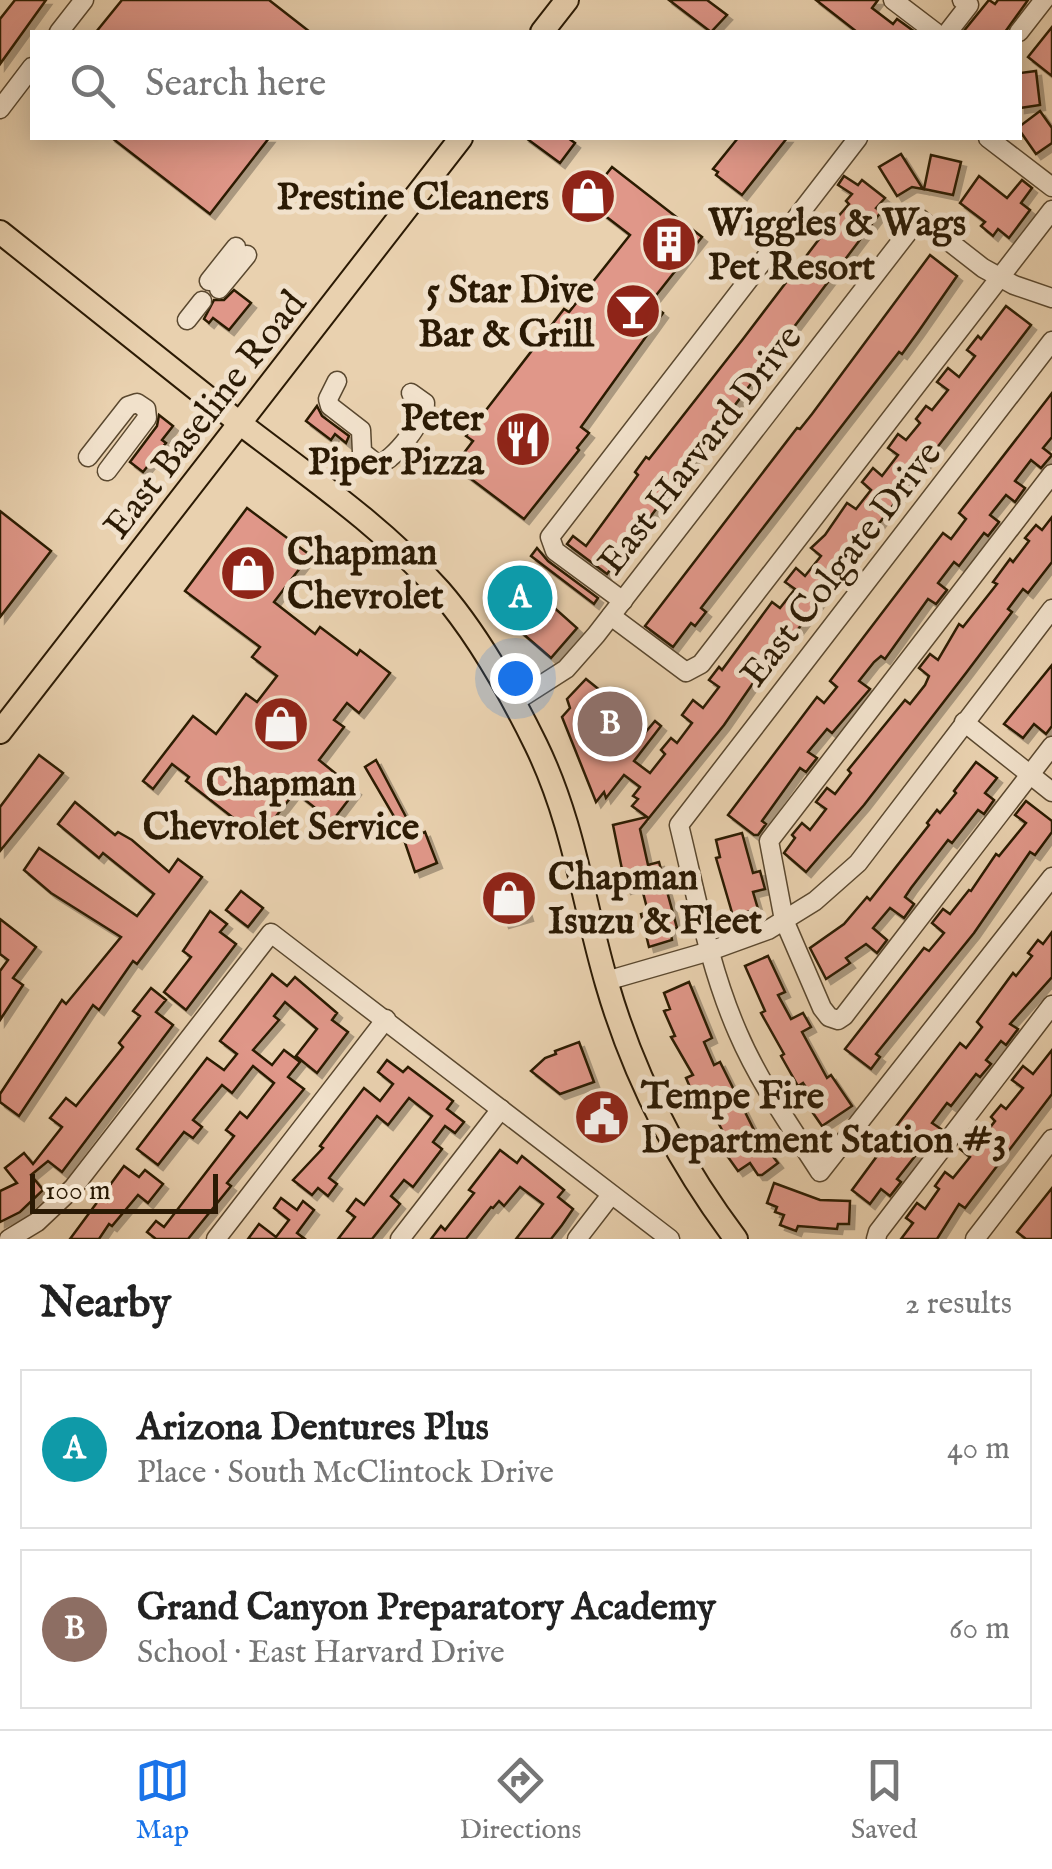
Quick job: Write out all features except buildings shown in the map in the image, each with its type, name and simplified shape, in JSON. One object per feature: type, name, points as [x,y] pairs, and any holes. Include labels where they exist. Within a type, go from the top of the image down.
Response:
[{"type":"main road","points":[[544,30],[567,0]]},
{"type":"main road","name":"East Baseline Road","points":[[2,726],[460,140]]},
{"type":"main road","points":[[0,232],[369,522],[410,560],[469,629],[536,744],[569,825],[606,981],[632,1056],[657,1113],[702,1191],[736,1239]]},
{"type":"street","points":[[61,30],[84,0]]},
{"type":"street","points":[[893,0],[931,30]]},
{"type":"street","points":[[950,30],[969,6],[962,0]]},
{"type":"street","points":[[1020,30],[1044,0]]},
{"type":"street","points":[[0,108],[30,70]]},
{"type":"street","points":[[856,140],[550,537],[555,551],[686,672],[701,664],[1052,210]]},
{"type":"street","points":[[991,140],[1052,187]]},
{"type":"street","name":"East Harvard Drive","points":[[513,703],[566,669],[617,608],[918,218],[999,277]]},
{"type":"street","points":[[214,285],[241,251]]},
{"type":"street","points":[[999,277],[1052,298]]},
{"type":"street","points":[[188,319],[202,301]]},
{"type":"street","name":"East Colgate Drive","points":[[710,952],[678,824],[1052,341]]},
{"type":"street","points":[[337,381],[328,398],[330,406],[360,430],[362,452],[377,464],[389,461],[423,416],[424,403],[411,393]]},
{"type":"street","points":[[88,458],[128,406],[142,406],[148,418],[107,471]]},
{"type":"street","points":[[1052,474],[769,841],[784,920],[829,1017],[838,1020],[1052,746]]},
{"type":"street","points":[[606,981],[710,952],[768,930],[815,901],[858,863],[1052,609]]},
{"type":"street","points":[[964,722],[1052,792]]},
{"type":"street","points":[[710,952],[738,1032],[770,1095],[820,1172],[1052,877]]},
{"type":"street","points":[[10,1239],[37,1222],[74,1188],[271,932],[670,1239]]},
{"type":"street","points":[[876,1239],[1052,1005]]},
{"type":"street","points":[[216,1239],[386,1019]]},
{"type":"street","points":[[400,1239],[501,1109]]},
{"type":"street","points":[[975,1239],[1052,1138]]},
{"type":"street","points":[[577,1239],[611,1194]]},
{"type":"place","name":"Prestine Cleaners","points":[[588,196]]},
{"type":"place","name":"Wiggles & Wags Pet Resort","points":[[669,244]]},
{"type":"place","name":"5 Star Dive Bar & Grill","points":[[633,311]]},
{"type":"place","name":"Peter Piper Pizza","points":[[523,439]]},
{"type":"place","name":"Chapman Chevrolet","points":[[248,573]]},
{"type":"place","name":"Arizona Dentures Plus","points":[[520,598]]},
{"type":"place","name":"Chapman Chevrolet Service","points":[[281,724]]},
{"type":"place","name":"Grand Canyon Preparatory Academy","points":[[610,724]]},
{"type":"place","name":"Chapman Isuzu & Fleet","points":[[509,898]]},
{"type":"place","name":"Tempe Fire Department Station #3","points":[[602,1117]]}]
